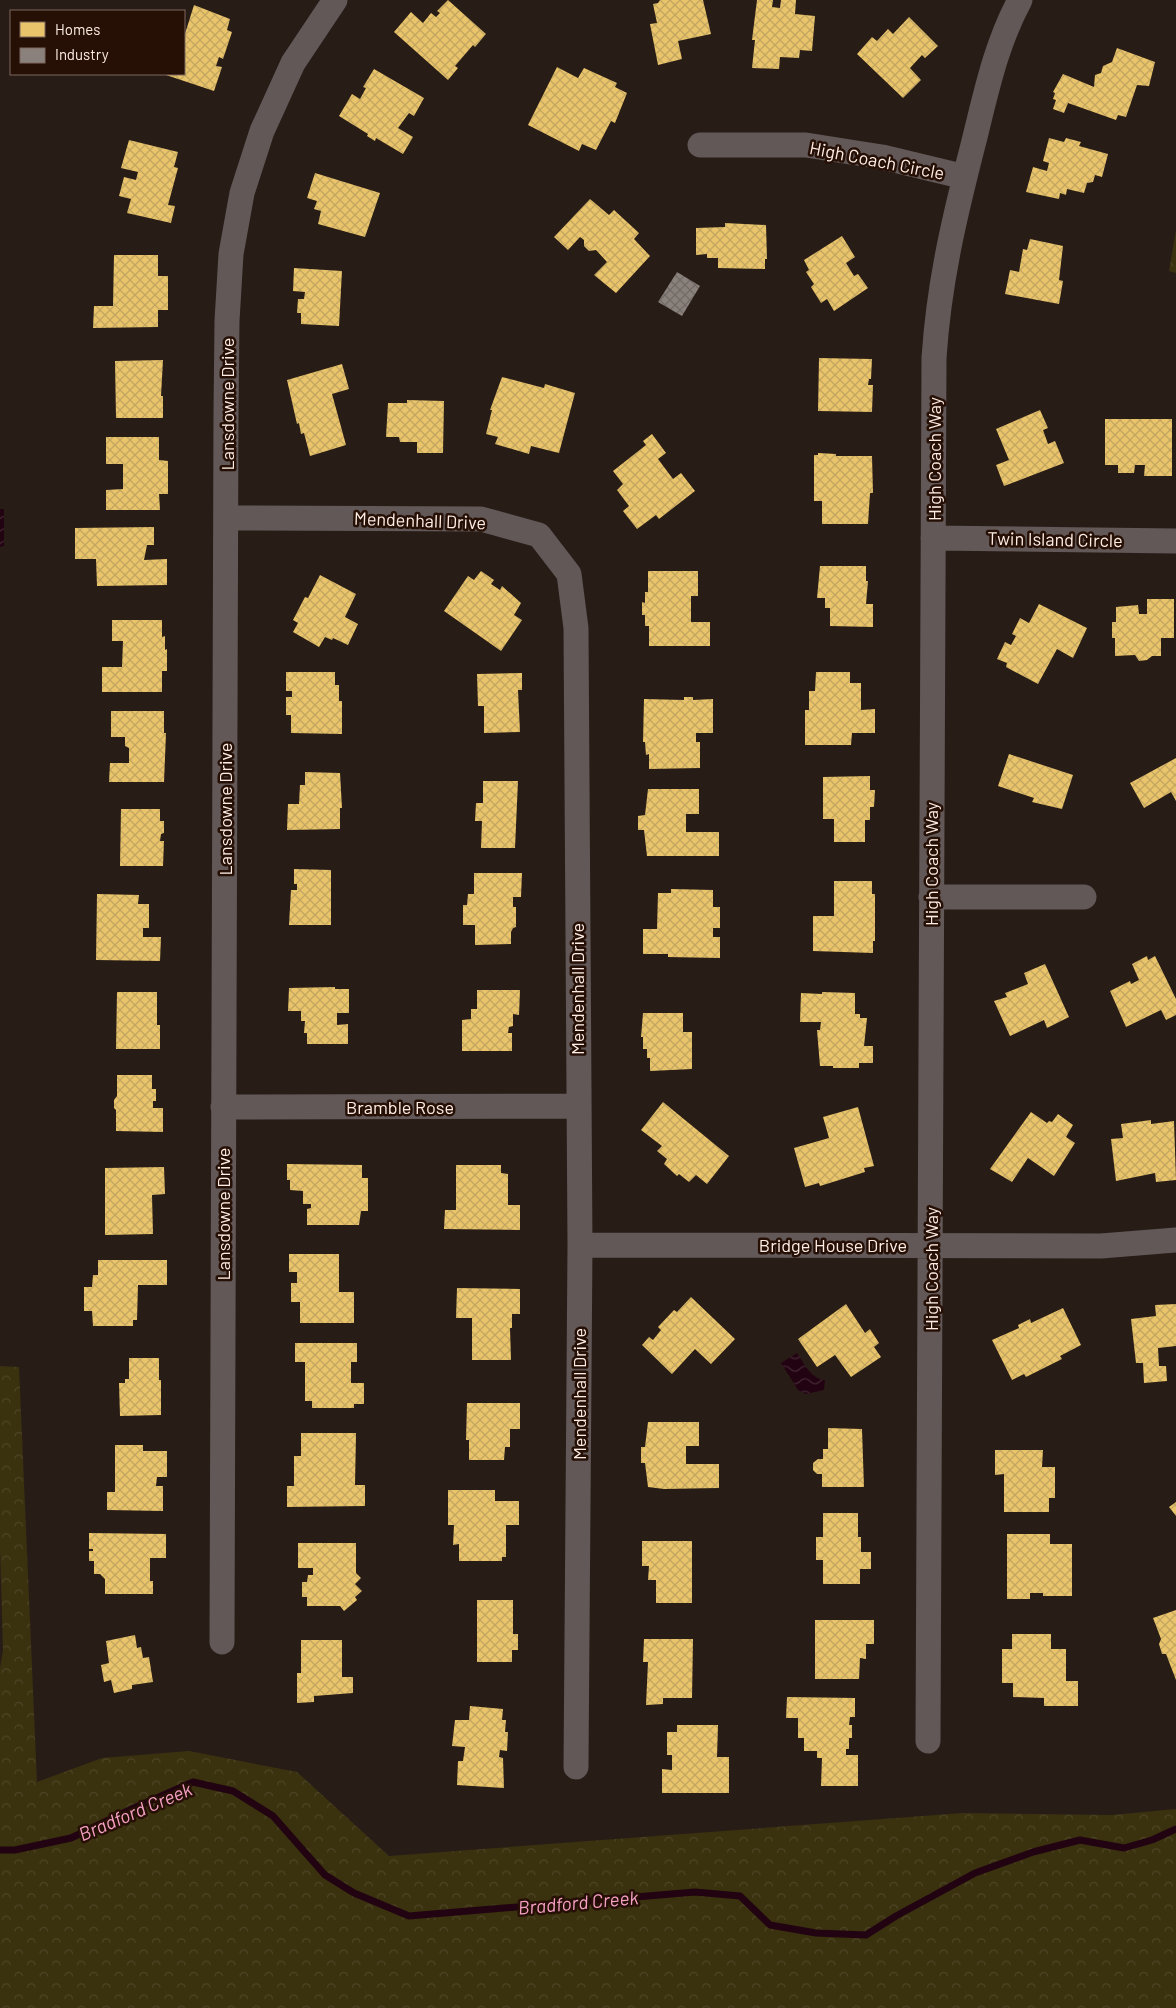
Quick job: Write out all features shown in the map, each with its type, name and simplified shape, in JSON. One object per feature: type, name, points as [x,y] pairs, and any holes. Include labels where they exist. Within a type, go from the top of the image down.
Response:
[{"type":"street","name":"Lansdowne Drive","points":[[222,1642],[227,321],[231,254],[242,193],[262,131],[292,63],[335,0]]},
{"type":"street","name":"High Coach Way","points":[[928,1740],[931,1246],[930,897],[934,358],[937,307],[946,255],[993,66],[1020,0]]},
{"type":"street","name":"High Coach Circle","points":[[700,145],[806,145],[882,157],[965,177]]},
{"type":"street","name":"Mendenhall Drive","points":[[227,518],[481,519],[539,535],[569,574],[576,628],[580,1245],[576,1767]]},
{"type":"street","name":"Twin Island Circle","points":[[934,538],[1176,541]]},
{"type":"street","points":[[930,897],[1084,897]]},
{"type":"street","name":"Bramble Rose","points":[[223,1107],[578,1106]]},
{"type":"street","name":"Bridge House Drive","points":[[580,1245],[1101,1246],[1176,1240]]},
{"type":"green space","points":[[1176,230],[1176,273],[1169,271]]},
{"type":"green space","points":[[0,1366],[19,1367],[37,1782],[102,1758],[189,1751],[297,1772],[389,1856],[963,1813],[1112,1815],[1176,1809],[1176,2008],[0,2008],[0,1668],[3,1650],[0,1548]]},
{"type":"water","points":[[0,509],[4,509],[4,546],[0,547]]},
{"type":"water","points":[[797,1353],[812,1374],[825,1380],[824,1390],[806,1394],[798,1390],[781,1363]]},
{"type":"building: Homes","points":[[448,0],[486,34],[475,47],[473,45],[455,66],[458,68],[448,80],[394,32],[411,12],[423,23],[431,13],[436,17],[440,13],[437,11]]},
{"type":"building: Homes","points":[[660,0],[703,0],[711,34],[678,41],[682,59],[658,65],[650,24],[657,23],[653,4],[658,3]]},
{"type":"building: Homes","points":[[757,0],[773,0],[772,7],[780,8],[781,0],[796,0],[795,14],[815,16],[812,51],[800,50],[799,58],[780,57],[779,69],[752,68],[755,40],[752,40]]},
{"type":"building: Homes","points":[[194,5],[230,19],[227,30],[232,32],[223,59],[219,57],[216,66],[222,67],[214,91],[166,75],[185,75],[185,34]]},
{"type":"building: Homes","points":[[909,17],[938,46],[925,58],[922,55],[910,68],[921,80],[903,98],[857,54],[872,37],[877,41],[888,29],[893,34]]},
{"type":"building: Homes","points":[[1117,48],[1155,62],[1149,86],[1137,85],[1126,117],[1118,115],[1116,120],[1068,103],[1064,113],[1053,109],[1056,100],[1053,99],[1055,93],[1053,92],[1063,74],[1094,87],[1095,75],[1101,73],[1103,66],[1112,62]]},
{"type":"building: Homes","points":[[557,67],[578,78],[584,68],[617,83],[615,87],[627,93],[615,123],[611,121],[596,150],[582,144],[579,151],[528,125]]},
{"type":"building: Homes","points":[[374,69],[424,98],[414,116],[409,113],[398,128],[413,137],[403,154],[376,138],[375,141],[367,136],[368,134],[339,116],[352,94],[360,99],[366,88],[363,87]]},
{"type":"building: Homes","points":[[1049,138],[1064,142],[1066,138],[1081,142],[1079,146],[1108,154],[1102,177],[1095,175],[1093,182],[1087,183],[1084,193],[1067,189],[1066,195],[1060,193],[1059,199],[1026,192],[1033,167],[1047,171],[1049,163],[1043,161]]},
{"type":"building: Homes","points":[[129,140],[178,152],[174,167],[178,168],[168,205],[175,206],[171,223],[127,213],[131,199],[119,196],[124,177],[136,180],[138,172],[121,168]]},
{"type":"building: Homes","points":[[315,173],[380,193],[365,237],[318,224],[321,211],[314,209],[317,201],[307,198]]},
{"type":"building: Homes","points":[[590,199],[609,215],[614,210],[639,233],[634,239],[650,256],[616,293],[594,275],[607,262],[596,250],[589,251],[584,246],[584,240],[580,237],[568,250],[554,237]]},
{"type":"building: Homes","points":[[725,223],[766,225],[767,259],[765,259],[765,269],[718,268],[718,258],[707,258],[707,254],[696,255],[696,228],[725,227]]},
{"type":"building: Homes","points":[[842,236],[855,257],[846,263],[854,276],[858,274],[868,288],[834,311],[827,299],[821,303],[811,287],[814,284],[806,272],[809,270],[804,260]]},
{"type":"building: Homes","points":[[1030,239],[1063,246],[1059,280],[1063,281],[1059,304],[1005,294],[1010,270],[1019,272],[1023,249],[1027,250]]},
{"type":"building: Homes","points":[[114,255],[158,255],[158,276],[168,276],[168,310],[158,310],[158,327],[93,328],[94,306],[113,306]]},
{"type":"building: Homes","points":[[294,268],[342,271],[339,326],[301,324],[301,313],[297,313],[298,299],[304,299],[305,292],[293,291]]},
{"type":"building: Homes","points":[[819,358],[872,359],[871,379],[869,379],[868,385],[873,385],[872,412],[818,411]]},
{"type":"building: Homes","points":[[163,360],[161,396],[163,396],[163,418],[116,418],[115,361]]},
{"type":"building: Homes","points":[[342,364],[349,389],[332,394],[346,445],[310,456],[304,433],[301,434],[299,423],[297,424],[287,380]]},
{"type":"building: Homes","points":[[502,377],[544,388],[545,384],[575,393],[559,453],[531,446],[529,454],[495,444],[498,437],[486,434],[492,410],[490,410]]},
{"type":"building: Homes","points":[[407,400],[444,401],[443,453],[417,453],[417,442],[400,442],[399,437],[386,437],[388,403],[407,403]]},
{"type":"building: Homes","points":[[1040,410],[1048,428],[1043,430],[1048,444],[1055,441],[1064,463],[1004,486],[996,465],[1009,460],[996,429]]},
{"type":"building: Homes","points":[[1105,419],[1172,419],[1172,476],[1144,476],[1145,465],[1135,465],[1134,473],[1118,473],[1118,465],[1105,465]]},
{"type":"building: Homes","points":[[652,434],[666,453],[658,459],[673,479],[681,473],[695,491],[659,519],[656,515],[637,529],[623,511],[629,506],[617,490],[623,484],[613,471],[646,445],[643,441]]},
{"type":"building: Homes","points":[[106,437],[159,437],[159,460],[168,461],[168,494],[159,494],[160,510],[106,510],[106,490],[123,489],[123,464],[106,464]]},
{"type":"building: Homes","points":[[818,453],[836,454],[836,456],[872,456],[873,493],[870,493],[868,524],[822,524],[822,501],[814,501],[814,455],[818,455]]},
{"type":"building: Homes","points":[[154,527],[154,545],[147,545],[144,560],[167,559],[167,585],[97,586],[96,559],[75,559],[75,528]]},
{"type":"building: Homes","points":[[820,566],[866,566],[866,581],[868,581],[866,604],[873,604],[873,627],[830,626],[830,608],[825,608],[825,598],[817,598]]},
{"type":"building: Homes","points":[[481,571],[494,580],[491,584],[500,590],[502,586],[521,603],[514,615],[522,620],[501,651],[444,611],[468,576],[474,580]]},
{"type":"building: Homes","points":[[648,571],[698,571],[698,596],[691,596],[691,622],[710,622],[710,646],[649,646],[649,626],[645,626],[645,615],[642,615],[642,602],[645,603],[645,592],[648,592]]},
{"type":"building: Homes","points":[[320,575],[356,594],[345,617],[358,624],[348,645],[333,638],[332,640],[325,637],[319,647],[293,632],[298,623],[293,620],[305,597],[308,598]]},
{"type":"building: Homes","points":[[1147,599],[1174,599],[1174,638],[1161,638],[1161,656],[1152,656],[1147,660],[1139,661],[1135,655],[1115,656],[1115,638],[1112,638],[1112,622],[1116,622],[1116,607],[1138,605],[1139,614],[1147,614]]},
{"type":"building: Homes","points":[[1039,604],[1087,628],[1073,658],[1057,649],[1038,684],[1006,667],[1007,663],[997,659],[1005,642],[1011,645],[1016,636],[1012,634],[1020,618],[1029,623]]},
{"type":"building: Homes","points":[[112,620],[162,620],[162,637],[165,636],[165,650],[167,649],[167,671],[162,671],[162,692],[102,692],[102,667],[122,667],[123,641],[112,641]]},
{"type":"building: Homes","points":[[286,672],[335,672],[335,685],[339,685],[339,701],[342,701],[342,734],[291,733],[291,715],[286,715],[286,697],[292,697],[292,691],[286,691]]},
{"type":"building: Homes","points":[[816,672],[850,672],[850,683],[861,683],[861,710],[875,709],[875,733],[852,733],[851,745],[805,745],[805,710],[809,710],[809,691],[815,691]]},
{"type":"building: Homes","points":[[522,673],[522,690],[518,690],[520,732],[484,733],[484,706],[478,706],[477,674]]},
{"type":"building: Homes","points":[[684,697],[693,697],[693,700],[713,699],[713,733],[696,733],[696,742],[700,742],[700,768],[649,769],[649,754],[646,755],[645,742],[643,742],[644,699],[684,700]]},
{"type":"building: Homes","points":[[111,711],[164,711],[164,733],[166,733],[164,782],[109,782],[110,763],[129,763],[129,748],[125,746],[125,737],[111,737]]},
{"type":"building: Homes","points":[[1009,754],[1073,775],[1062,809],[1032,802],[1034,798],[998,786]]},
{"type":"building: Homes","points":[[1176,758],[1176,801],[1171,792],[1144,808],[1130,783]]},
{"type":"building: Homes","points":[[305,772],[340,773],[342,808],[340,808],[340,829],[287,830],[288,804],[299,804],[300,785],[305,785]]},
{"type":"building: Homes","points":[[870,776],[870,790],[875,790],[874,807],[870,807],[870,820],[865,820],[865,842],[834,842],[834,819],[823,819],[823,777]]},
{"type":"building: Homes","points":[[483,781],[518,781],[515,848],[481,848],[482,821],[475,821],[476,803],[483,803]]},
{"type":"building: Homes","points":[[648,789],[699,789],[699,814],[686,814],[686,832],[719,832],[719,856],[647,856],[644,830],[638,830],[638,816],[645,815]]},
{"type":"building: Homes","points":[[121,809],[160,809],[160,821],[164,821],[164,833],[161,834],[160,841],[164,841],[163,866],[120,866]]},
{"type":"building: Homes","points":[[294,869],[331,870],[331,925],[289,925],[291,890],[297,890],[297,884],[294,884]]},
{"type":"building: Homes","points":[[474,873],[522,873],[521,897],[513,897],[513,907],[516,907],[516,927],[511,932],[511,944],[475,945],[475,925],[463,925],[463,905],[467,905],[468,894],[474,894]]},
{"type":"building: Homes","points":[[834,881],[872,881],[872,894],[875,894],[875,941],[873,941],[873,953],[813,951],[813,916],[834,916]]},
{"type":"building: Homes","points":[[671,889],[713,890],[713,907],[720,907],[720,928],[713,928],[713,937],[720,937],[720,958],[668,957],[668,954],[643,954],[643,929],[657,929],[658,893],[671,893]]},
{"type":"building: Homes","points":[[97,894],[139,895],[138,904],[149,904],[149,928],[143,928],[143,937],[161,937],[160,961],[96,960]]},
{"type":"building: Homes","points":[[1147,956],[1148,960],[1155,956],[1176,999],[1176,1015],[1166,1020],[1161,1010],[1126,1027],[1110,991],[1130,981],[1131,984],[1139,980],[1132,964]]},
{"type":"building: Homes","points":[[1045,964],[1069,1017],[1047,1028],[1044,1020],[1010,1036],[994,1001],[1007,997],[1005,993],[1028,984],[1024,973]]},
{"type":"building: Homes","points":[[335,987],[335,989],[349,989],[349,1013],[337,1013],[337,1025],[348,1024],[348,1044],[307,1044],[307,1033],[304,1033],[305,1021],[301,1021],[301,1011],[288,1011],[289,988]]},
{"type":"building: Homes","points":[[477,990],[520,990],[519,1015],[513,1014],[513,1026],[509,1027],[508,1033],[512,1033],[512,1051],[462,1051],[462,1020],[471,1019],[471,1009],[477,1009]]},
{"type":"building: Homes","points":[[117,992],[157,992],[157,1025],[160,1025],[160,1049],[116,1049]]},
{"type":"building: Homes","points":[[822,992],[855,993],[855,1014],[860,1014],[860,1018],[867,1018],[864,1046],[873,1046],[873,1063],[859,1063],[859,1068],[820,1066],[817,1030],[820,1030],[821,1022],[800,1022],[801,993],[822,994]]},
{"type":"building: Homes","points":[[643,1013],[683,1013],[683,1032],[692,1032],[692,1069],[650,1071],[650,1058],[647,1058],[647,1049],[643,1049],[643,1037],[641,1037]]},
{"type":"building: Homes","points":[[117,1075],[152,1075],[152,1089],[156,1089],[156,1101],[153,1101],[153,1108],[163,1108],[163,1132],[116,1131],[114,1100],[117,1096]]},
{"type":"building: Homes","points":[[663,1102],[729,1156],[707,1184],[696,1175],[689,1182],[679,1174],[677,1176],[664,1164],[667,1159],[657,1151],[662,1146],[641,1130]]},
{"type":"building: Homes","points":[[858,1107],[874,1166],[864,1168],[865,1172],[820,1186],[819,1183],[805,1187],[794,1148],[829,1138],[823,1117]]},
{"type":"building: Homes","points":[[1031,1112],[1047,1123],[1049,1121],[1052,1122],[1058,1114],[1073,1125],[1066,1137],[1075,1143],[1054,1176],[1028,1158],[1012,1182],[990,1169]]},
{"type":"building: Homes","points":[[1151,1120],[1151,1124],[1174,1121],[1176,1180],[1156,1182],[1155,1173],[1116,1181],[1111,1139],[1123,1138],[1121,1124]]},
{"type":"building: Homes","points":[[287,1164],[362,1165],[362,1178],[368,1178],[368,1211],[361,1211],[359,1225],[307,1225],[307,1209],[311,1208],[311,1204],[303,1204],[303,1191],[290,1190],[290,1180],[287,1180]]},
{"type":"building: Homes","points":[[456,1165],[501,1165],[501,1173],[508,1174],[508,1205],[520,1205],[520,1230],[444,1229],[445,1210],[456,1210]]},
{"type":"building: Homes","points":[[164,1167],[165,1194],[152,1195],[153,1234],[105,1235],[105,1168]]},
{"type":"building: Homes","points":[[289,1254],[339,1254],[339,1292],[354,1292],[354,1323],[300,1323],[300,1302],[291,1302],[291,1283],[297,1283],[297,1272],[289,1272]]},
{"type":"building: Homes","points":[[98,1260],[167,1260],[167,1285],[138,1285],[137,1320],[133,1320],[133,1326],[93,1326],[92,1311],[84,1311],[84,1287],[92,1287],[93,1275],[98,1275]]},
{"type":"building: Homes","points":[[457,1288],[520,1289],[520,1314],[512,1314],[512,1328],[510,1328],[511,1360],[472,1360],[472,1318],[456,1318]]},
{"type":"building: Homes","points":[[691,1297],[735,1339],[711,1364],[695,1349],[672,1374],[642,1345],[649,1337],[653,1340],[661,1330],[658,1327],[674,1310],[677,1312]]},
{"type":"building: Homes","points":[[846,1304],[865,1333],[870,1329],[879,1343],[874,1347],[881,1357],[851,1377],[835,1355],[817,1367],[798,1339]]},
{"type":"building: Homes","points":[[1176,1304],[1176,1346],[1158,1348],[1159,1366],[1166,1366],[1167,1381],[1144,1383],[1143,1363],[1136,1363],[1131,1319],[1156,1316],[1155,1305]]},
{"type":"building: Homes","points":[[1063,1308],[1081,1345],[1060,1356],[1062,1359],[1026,1377],[1024,1374],[1012,1380],[992,1340],[1019,1328],[1018,1325],[1030,1319],[1031,1323]]},
{"type":"building: Homes","points":[[295,1343],[357,1343],[357,1362],[351,1362],[351,1383],[364,1383],[364,1404],[354,1404],[354,1408],[312,1408],[312,1401],[305,1401],[305,1362],[295,1362]]},
{"type":"building: Homes","points":[[129,1358],[159,1358],[161,1415],[120,1416],[119,1383],[125,1383],[125,1379],[129,1379]]},
{"type":"building: Homes","points":[[467,1403],[520,1403],[520,1429],[510,1429],[510,1447],[505,1447],[504,1460],[469,1460],[469,1440],[466,1440]]},
{"type":"building: Homes","points":[[648,1422],[699,1422],[699,1446],[686,1446],[686,1464],[719,1464],[719,1488],[664,1489],[648,1487],[645,1463],[641,1463],[641,1447],[645,1447]]},
{"type":"building: Homes","points":[[828,1428],[862,1429],[864,1487],[822,1487],[822,1474],[817,1474],[813,1470],[813,1463],[818,1459],[823,1459],[823,1449],[828,1449]]},
{"type":"building: Homes","points":[[301,1433],[356,1433],[355,1485],[365,1485],[365,1506],[287,1507],[287,1486],[294,1486],[294,1456],[301,1456]]},
{"type":"building: Homes","points":[[115,1445],[143,1445],[143,1451],[167,1451],[167,1477],[157,1477],[156,1486],[163,1486],[163,1511],[107,1510],[107,1492],[115,1492]]},
{"type":"building: Homes","points":[[995,1450],[1043,1450],[1042,1467],[1055,1467],[1055,1498],[1049,1498],[1049,1512],[1004,1512],[1004,1474],[995,1475]]},
{"type":"building: Homes","points":[[448,1490],[495,1490],[495,1501],[519,1501],[519,1525],[506,1525],[506,1557],[502,1557],[502,1561],[459,1561],[459,1544],[453,1545],[454,1525],[448,1525]]},
{"type":"building: Homes","points":[[1176,1502],[1176,1516],[1169,1507]]},
{"type":"building: Homes","points":[[823,1513],[858,1513],[858,1537],[861,1537],[861,1552],[871,1552],[871,1569],[860,1569],[860,1584],[823,1584],[823,1560],[816,1560],[816,1537],[823,1537]]},
{"type":"building: Homes","points":[[89,1533],[166,1534],[166,1558],[150,1558],[150,1581],[153,1581],[153,1594],[105,1594],[105,1579],[100,1574],[94,1574],[94,1561],[89,1561],[89,1551],[93,1551],[93,1549],[89,1549]]},
{"type":"building: Homes","points":[[1007,1534],[1050,1534],[1050,1544],[1072,1544],[1072,1596],[1043,1596],[1043,1593],[1030,1593],[1030,1599],[1007,1599]]},
{"type":"building: Homes","points":[[642,1541],[692,1541],[692,1603],[656,1603],[656,1580],[648,1580],[649,1566],[642,1566]]},
{"type":"building: Homes","points":[[298,1543],[356,1543],[356,1573],[361,1578],[355,1584],[362,1591],[355,1597],[357,1600],[344,1611],[340,1606],[307,1606],[307,1597],[302,1597],[302,1582],[307,1582],[308,1575],[313,1575],[313,1568],[298,1568]]},
{"type":"building: Homes","points":[[477,1600],[513,1600],[513,1634],[518,1634],[518,1650],[512,1650],[512,1662],[477,1662]]},
{"type":"building: Homes","points":[[1176,1610],[1176,1680],[1166,1654],[1162,1654],[1159,1644],[1161,1639],[1153,1618]]},
{"type":"building: Homes","points":[[815,1620],[874,1620],[874,1644],[866,1644],[866,1659],[860,1658],[859,1679],[815,1679]]},
{"type":"building: Homes","points":[[1012,1634],[1051,1634],[1051,1649],[1066,1649],[1066,1681],[1078,1681],[1078,1706],[1044,1706],[1044,1698],[1013,1697],[1013,1683],[1002,1683],[1002,1649],[1012,1649]]},
{"type":"building: Homes","points":[[135,1635],[137,1648],[141,1647],[143,1658],[149,1657],[153,1682],[132,1685],[132,1689],[114,1693],[111,1680],[104,1682],[101,1665],[109,1663],[106,1641]]},
{"type":"building: Homes","points":[[644,1639],[693,1639],[692,1698],[663,1698],[663,1704],[646,1705],[648,1662],[643,1662]]},
{"type":"building: Homes","points":[[301,1640],[342,1640],[342,1677],[353,1677],[353,1693],[314,1696],[314,1702],[297,1703],[297,1673],[301,1673]]},
{"type":"building: Homes","points":[[787,1697],[855,1698],[855,1717],[850,1717],[849,1725],[852,1725],[852,1738],[849,1738],[849,1749],[846,1749],[846,1755],[858,1755],[858,1786],[821,1786],[822,1758],[817,1758],[817,1751],[804,1751],[804,1738],[798,1738],[798,1718],[786,1718]]},
{"type":"building: Homes","points":[[470,1706],[503,1709],[502,1720],[506,1720],[505,1732],[508,1732],[507,1751],[500,1750],[499,1757],[503,1758],[504,1788],[457,1785],[458,1761],[463,1761],[465,1747],[452,1746],[455,1720],[469,1720]]},
{"type":"building: Homes","points":[[677,1725],[718,1725],[717,1757],[729,1757],[729,1793],[662,1793],[662,1769],[672,1770],[672,1755],[667,1755],[667,1732],[677,1732]]},
{"type":"building: Industry","points":[[677,272],[700,286],[682,316],[658,302]]},
{"type":"waterway","name":"Bradford Creek","points":[[0,1850],[15,1850],[71,1838],[193,1782],[233,1791],[273,1816],[325,1875],[354,1893],[409,1916],[695,1892],[740,1896],[770,1925],[816,1933],[866,1935],[896,1916],[975,1873],[1033,1852],[1080,1840],[1124,1848],[1152,1840],[1176,1829]]}]
